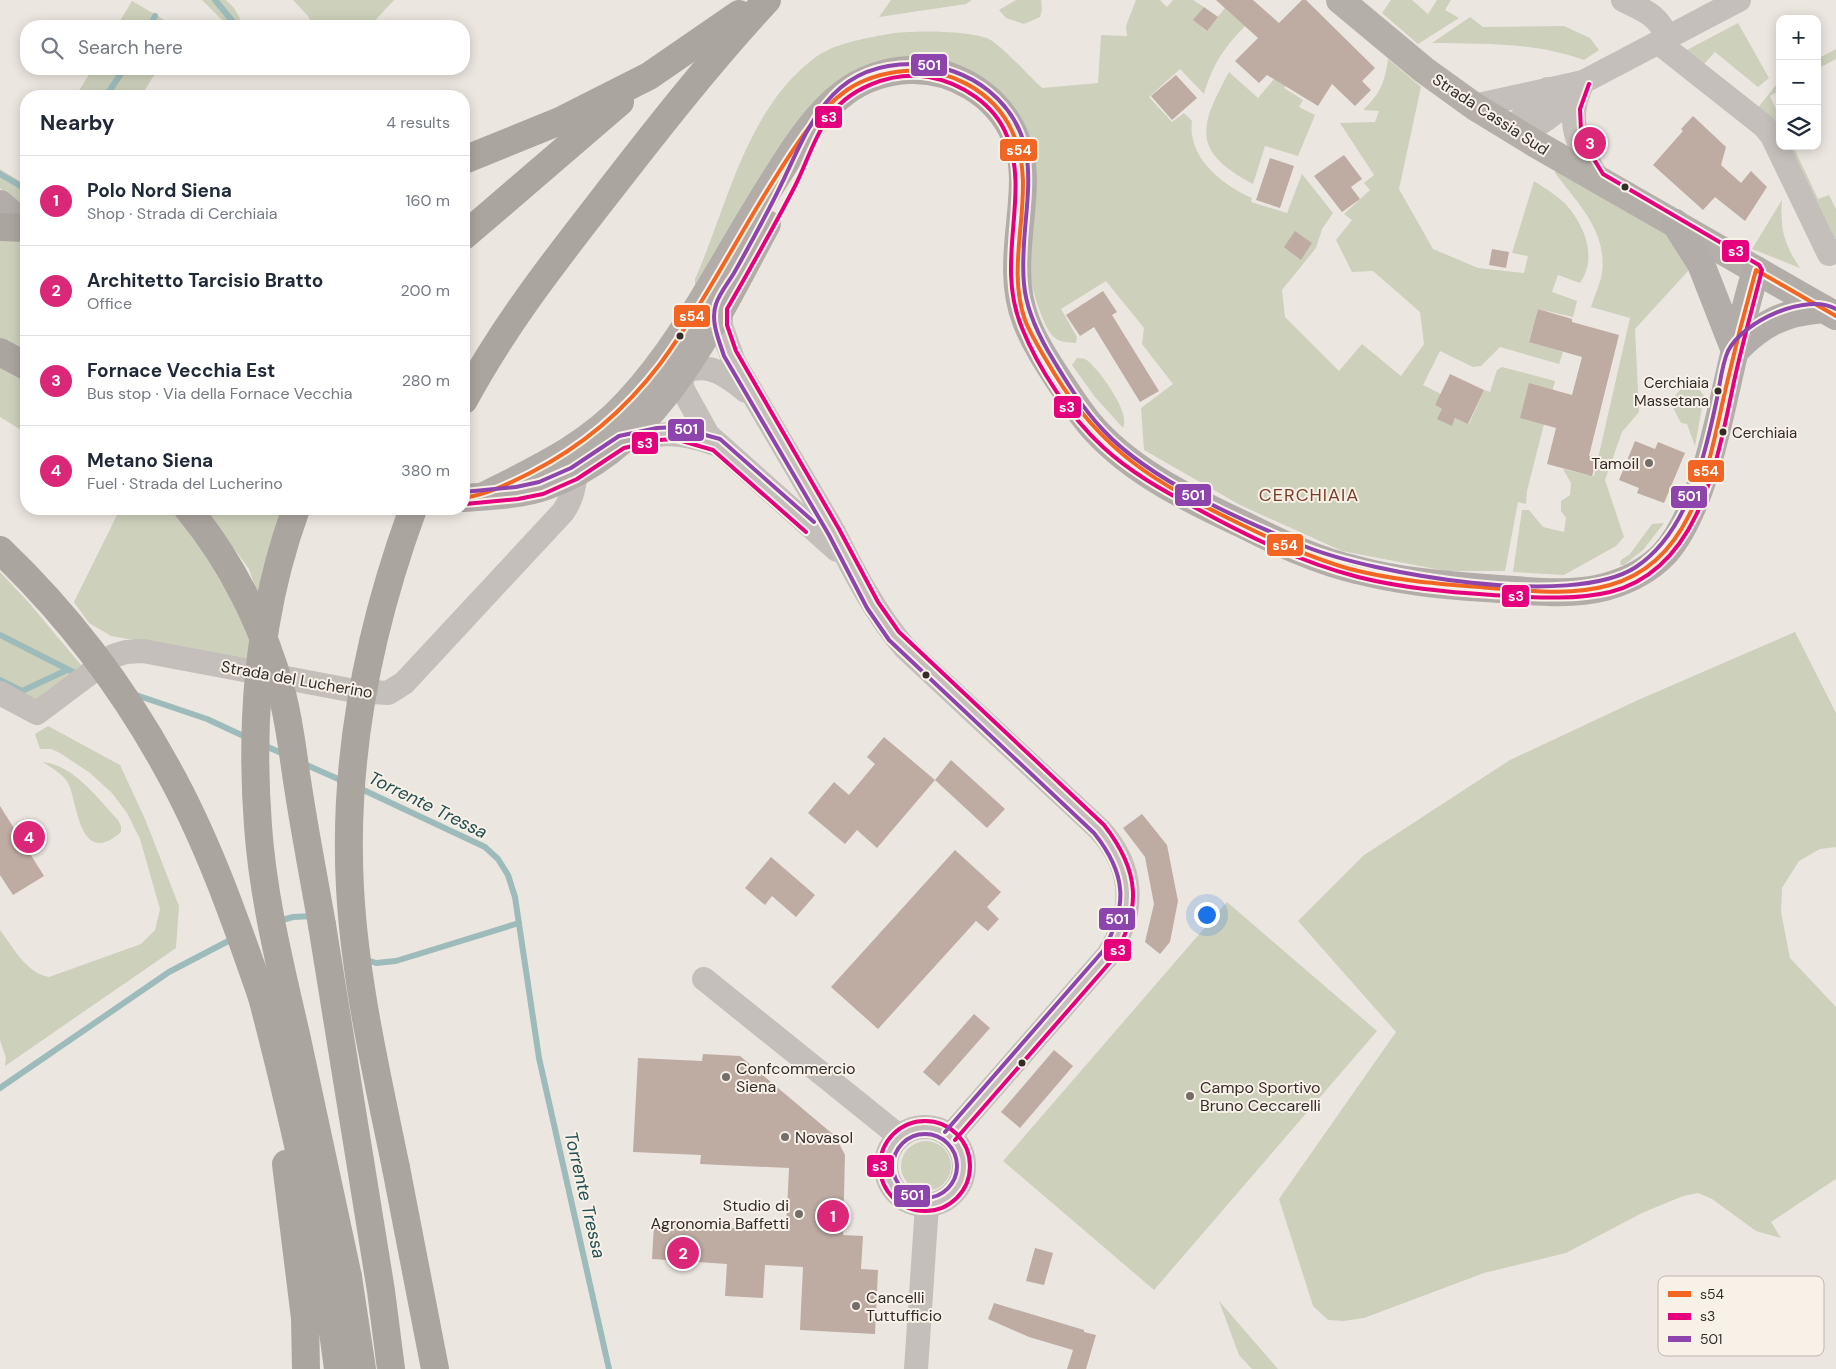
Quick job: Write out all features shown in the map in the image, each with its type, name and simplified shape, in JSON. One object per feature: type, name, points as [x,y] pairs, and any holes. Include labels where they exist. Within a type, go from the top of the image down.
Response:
[{"type":"highway","points":[[470,151],[556,112],[630,72],[729,0]]},
{"type":"highway","points":[[470,231],[649,76],[759,0]]},
{"type":"highway","points":[[470,389],[482,366],[522,305],[684,94],[767,0]]},
{"type":"highway","points":[[470,158],[560,121],[649,76]]},
{"type":"highway","points":[[0,227],[20,227]]},
{"type":"highway","points":[[0,352],[20,363]]},
{"type":"highway","points":[[192,515],[218,549],[258,624],[276,672],[288,722],[381,1290],[391,1369]]},
{"type":"highway","points":[[294,515],[272,589],[262,648],[256,766],[258,828],[275,940],[348,1277],[362,1369]]},
{"type":"highway","points":[[411,515],[380,614],[357,724],[351,792],[349,846],[354,929],[363,1000],[435,1369]]},
{"type":"highway","points":[[0,550],[73,626],[115,684],[166,766],[218,879],[282,1073],[312,1204],[326,1282],[338,1369]]},
{"type":"highway","points":[[0,562],[35,597],[92,667],[156,768],[209,883],[256,998],[281,1125],[303,1289],[306,1369]]},
{"type":"highway","points":[[408,1230],[417,1369]]},
{"type":"main road","name":"Strada Cassia Sud","points":[[1340,0],[1410,60],[1474,106],[1517,133],[1830,312]]},
{"type":"main road","points":[[475,497],[546,465],[585,442],[626,405],[672,348],[749,219],[792,152],[818,119],[838,97],[857,84],[881,75],[905,70],[930,72],[953,78],[974,88],[990,100],[1011,128],[1020,152],[1022,186],[1016,259],[1018,292],[1022,309],[1039,348],[1087,422],[1103,439],[1138,468],[1188,497],[1287,546],[1321,560],[1364,572],[1462,586],[1572,592],[1605,587],[1643,571],[1666,551],[1686,519],[1708,458],[1756,270]]},
{"type":"main road","points":[[475,497],[530,491],[574,474],[621,442],[656,406],[682,371],[721,308],[794,174],[818,119]]},
{"type":"main road","points":[[0,204],[20,222]]},
{"type":"main road","points":[[1675,223],[1701,264],[1735,351]]},
{"type":"main road","points":[[1735,351],[1746,339],[1773,320],[1802,310],[1830,312]]},
{"type":"street","points":[[1623,0],[1654,16],[1661,22],[1663,40],[1768,131],[1833,252]]},
{"type":"street","points":[[1474,106],[1583,82],[1740,0]]},
{"type":"street","points":[[1517,133],[1544,122],[1568,101],[1583,82]]},
{"type":"street","points":[[1583,82],[1574,108],[1575,131],[1581,151],[1598,179]]},
{"type":"street","points":[[1517,133],[1520,120],[1548,89]]},
{"type":"street","points":[[749,219],[750,233],[684,349],[682,383],[685,396],[701,426],[716,444],[846,558]]},
{"type":"street","points":[[721,308],[721,326],[730,354],[834,532],[846,558],[882,620],[899,642],[1099,830],[1116,851],[1127,879],[1127,904],[1123,924],[1108,955],[950,1136]]},
{"type":"street","points":[[585,442],[611,434],[657,389],[682,371],[703,368],[723,373],[755,399]]},
{"type":"street","points":[[621,442],[667,433],[685,435],[716,444]]},
{"type":"street","name":"Strada del Lucherino","points":[[0,693],[37,714],[113,656],[126,652],[153,652],[355,691],[388,693],[404,683],[563,512],[574,491],[574,474],[585,442]]},
{"type":"street","points":[[546,465],[562,467],[574,474]]},
{"type":"street","points":[[704,979],[899,1136]]},
{"type":"street","points":[[930,1127],[950,1136],[961,1152],[963,1171],[961,1180],[949,1196],[940,1202],[926,1205],[905,1199],[896,1192],[889,1181],[886,1157],[891,1146],[899,1136],[914,1129],[930,1127]]},
{"type":"street","points":[[916,1369],[926,1205]]},
{"type":"green space","points":[[202,0],[226,0],[234,8],[241,20],[222,20]]},
{"type":"green space","points":[[293,0],[394,0],[376,20],[310,20]]},
{"type":"green space","points":[[891,0],[972,0],[966,4],[879,17]]},
{"type":"green space","points":[[1016,0],[1041,0],[1042,10],[1040,17],[1024,24],[1006,18],[999,10]]},
{"type":"green space","points":[[1136,0],[1160,0],[1167,7],[1173,0],[1193,0],[1204,7],[1194,20],[1206,31],[1225,8],[1245,26],[1220,57],[1211,74],[1204,94],[1180,69],[1149,97],[1172,122],[1184,113],[1192,121],[1195,147],[1201,158],[1219,178],[1252,198],[1251,202],[1287,213],[1302,174],[1333,213],[1322,229],[1316,248],[1282,290],[1285,317],[1339,371],[1362,344],[1401,376],[1424,344],[1420,312],[1373,271],[1352,272],[1336,240],[1352,220],[1344,214],[1370,190],[1364,183],[1374,175],[1340,123],[1375,122],[1379,111],[1363,110],[1374,99],[1381,87],[1388,59],[1421,87],[1399,189],[1433,249],[1478,268],[1524,273],[1528,256],[1512,253],[1534,181],[1561,199],[1580,224],[1587,244],[1588,254],[1585,274],[1580,283],[1558,275],[1552,292],[1577,301],[1573,317],[1538,309],[1529,341],[1563,352],[1559,364],[1500,347],[1481,366],[1473,367],[1440,351],[1423,385],[1441,394],[1435,405],[1442,409],[1452,426],[1455,418],[1469,424],[1484,390],[1490,392],[1497,370],[1502,367],[1555,381],[1527,491],[1526,504],[1518,502],[1505,571],[1446,571],[1342,551],[1240,505],[1144,450],[1141,408],[1173,384],[1142,344],[1144,328],[1106,281],[1061,309],[1077,337],[1076,343],[1057,340],[1045,323],[1035,296],[1026,262],[999,94],[872,67],[695,287],[695,279],[754,132],[771,105],[790,81],[813,59],[830,49],[849,42],[888,34],[924,31],[954,32],[980,36],[994,42],[1042,88],[1098,83],[1101,35],[1127,36],[1126,26]]},
{"type":"green space","points":[[1391,0],[1412,0],[1428,14],[1437,0],[1451,0],[1445,10],[1459,18],[1418,44],[1382,13]]},
{"type":"green space","points":[[132,1],[165,20],[121,20]]},
{"type":"green space","points":[[1470,17],[1483,27],[1564,26],[1590,38],[1599,50],[1584,60],[1565,54],[1528,47],[1432,43]]},
{"type":"green space","points":[[1738,23],[1769,78],[1758,87],[1715,52],[1703,65],[1685,51]]},
{"type":"green space","points":[[1836,49],[1836,59],[1821,67],[1821,57]]},
{"type":"green space","points":[[1291,59],[1296,68],[1284,88],[1303,100],[1299,107],[1315,115],[1298,156],[1265,146],[1253,184],[1233,172],[1210,149],[1206,136],[1211,108],[1229,72],[1258,98]]},
{"type":"green space","points":[[88,75],[154,75],[145,90],[80,90]]},
{"type":"green space","points":[[1776,85],[1776,92],[1770,96],[1776,109],[1776,132],[1757,109]]},
{"type":"green space","points":[[1786,150],[1795,150],[1818,199],[1829,195],[1836,209],[1836,239],[1832,241]]},
{"type":"green space","points":[[0,169],[20,182],[20,206],[0,188]]},
{"type":"green space","points":[[1556,170],[1664,231],[1689,270],[1635,329],[1639,412],[1622,432],[1605,480],[1624,537],[1616,546],[1564,575],[1513,572],[1522,510],[1529,510],[1543,527],[1564,532],[1566,518],[1561,511],[1561,501],[1570,495],[1571,483],[1563,469],[1594,476],[1630,318],[1591,307],[1601,278],[1603,262],[1601,248],[1597,234],[1590,221],[1555,173]]},
{"type":"green space","points":[[1782,200],[1784,236],[1800,268],[1752,249]]},
{"type":"green space","points":[[0,238],[20,240],[20,348],[0,339]]},
{"type":"green space","points":[[1077,358],[1087,360],[1113,393],[1123,413],[1123,428],[1095,397],[1072,365]]},
{"type":"green space","points":[[0,362],[20,374],[20,429],[0,417]]},
{"type":"green space","points":[[1686,388],[1699,389],[1704,396],[1695,446],[1687,424],[1681,423],[1670,402],[1680,390]]},
{"type":"green space","points":[[117,515],[178,515],[192,533],[251,632],[248,660],[111,636],[89,623],[74,602]]},
{"type":"green space","points":[[209,515],[281,515],[261,605],[249,569]]},
{"type":"green space","points":[[1664,523],[1643,550],[1624,565],[1620,565],[1621,560],[1630,554],[1652,524]]},
{"type":"green space","points":[[0,572],[30,604],[81,665],[30,704],[0,685]]},
{"type":"green space","points":[[1795,632],[1836,713],[1836,847],[1820,849],[1799,861],[1782,888],[1781,912],[1790,958],[1836,1007],[1836,1179],[1771,1222],[1781,1238],[1756,1231],[1712,1199],[1698,1193],[1683,1196],[1642,1213],[1566,1253],[1484,1273],[1364,1318],[1343,1321],[1328,1320],[1313,1306],[1279,1199],[1396,1032],[1298,921],[1364,855],[1510,760],[1638,700]]},
{"type":"green space","points":[[48,726],[120,765],[145,819],[179,906],[176,948],[5,1066],[6,1058],[0,1040],[0,930],[27,965],[41,975],[49,977],[141,944],[155,930],[160,909],[140,839],[127,813],[112,793],[90,773],[60,753],[51,749],[40,749],[35,734]]},
{"type":"green space","points":[[43,762],[65,769],[85,784],[118,820],[121,832],[107,841],[97,843],[89,838],[83,830],[67,781]]},
{"type":"green space","name":"Campo Sportivo Bruno Ceccarelli","points":[[1227,902],[1377,1031],[1154,1290],[1003,1161]]},
{"type":"green space","points":[[926,1141],[936,1143],[944,1148],[949,1156],[951,1166],[949,1176],[944,1184],[936,1189],[926,1191],[916,1189],[908,1184],[903,1176],[901,1166],[903,1156],[908,1148],[916,1143]]},
{"type":"green space","points":[[1219,1301],[1278,1369],[1252,1369],[1239,1355]]},
{"type":"building","points":[[1216,0],[1253,0],[1279,23],[1302,0],[1306,0],[1375,68],[1362,81],[1371,90],[1355,106],[1332,84],[1318,106],[1267,75],[1259,83],[1235,61],[1258,38]]},
{"type":"building","points":[[1204,7],[1218,17],[1207,31],[1193,20]]},
{"type":"building","points":[[1176,75],[1197,98],[1172,120],[1151,96]]},
{"type":"building","points":[[1693,116],[1726,147],[1721,165],[1741,183],[1751,171],[1767,187],[1745,221],[1715,197],[1703,210],[1653,165],[1683,131],[1681,129]]},
{"type":"building","points":[[1344,155],[1362,179],[1351,187],[1360,199],[1342,212],[1314,176]]},
{"type":"building","points":[[1270,158],[1294,166],[1280,208],[1256,200]]},
{"type":"building","points":[[1295,231],[1312,243],[1301,260],[1284,247]]},
{"type":"building","points":[[1492,249],[1509,252],[1506,268],[1489,265]]},
{"type":"building","points":[[1103,291],[1117,312],[1112,315],[1159,391],[1140,402],[1094,327],[1080,336],[1066,315]]},
{"type":"building","points":[[1538,309],[1572,319],[1572,322],[1619,335],[1589,456],[1597,458],[1592,476],[1547,464],[1556,428],[1520,418],[1529,383],[1572,395],[1582,357],[1529,342]]},
{"type":"building","points":[[1450,374],[1484,390],[1468,424],[1455,418],[1452,426],[1437,419],[1442,409],[1435,405]]},
{"type":"building","points":[[1635,441],[1655,449],[1658,442],[1685,453],[1664,503],[1637,493],[1639,488],[1619,480]]},
{"type":"building","points":[[884,737],[935,780],[877,848],[857,830],[845,844],[808,813],[834,782],[849,795],[875,764],[867,757]]},
{"type":"building","points":[[951,760],[1005,809],[987,828],[935,780]]},
{"type":"building","points":[[0,806],[44,876],[13,895],[0,875]]},
{"type":"building","points":[[1142,814],[1167,845],[1178,901],[1170,942],[1160,954],[1145,942],[1154,904],[1145,857],[1123,828]]},
{"type":"building","points":[[955,850],[1001,892],[987,907],[999,919],[988,931],[976,921],[878,1029],[831,987]]},
{"type":"building","points":[[771,857],[815,895],[796,917],[772,896],[765,905],[745,888]]},
{"type":"building","points":[[974,1014],[990,1028],[939,1086],[923,1072]]},
{"type":"building","points":[[1054,1050],[1073,1066],[1020,1128],[1001,1112]]},
{"type":"building","points":[[703,1054],[740,1056],[835,1136],[845,1155],[843,1235],[863,1236],[861,1269],[878,1270],[875,1334],[800,1330],[803,1267],[765,1265],[763,1298],[725,1296],[727,1264],[652,1259],[654,1224],[786,1231],[789,1168],[700,1164],[701,1155],[633,1152],[638,1058],[702,1061]]},
{"type":"building","points":[[1035,1248],[1053,1253],[1044,1285],[1026,1281]]},
{"type":"building","points":[[994,1303],[1096,1335],[1086,1369],[1067,1369],[1073,1350],[1029,1337],[988,1319]]},
{"type":"waterway","points":[[215,0],[232,20]]},
{"type":"waterway","points":[[153,20],[155,16]]},
{"type":"waterway","points":[[110,90],[120,75]]},
{"type":"waterway","points":[[0,174],[20,186]]},
{"type":"waterway","name":"Torrente Tressa","points":[[0,635],[79,675]]},
{"type":"waterway","points":[[0,680],[22,691],[67,670]]},
{"type":"waterway","name":"Torrente Tressa","points":[[133,694],[207,719],[250,739]]},
{"type":"waterway","name":"Torrente Tressa","points":[[261,744],[286,755]]},
{"type":"waterway","name":"Torrente Tressa","points":[[302,763],[345,782]]},
{"type":"waterway","name":"Torrente Tressa","points":[[357,787],[485,847],[498,859],[508,875],[515,897],[539,1058],[609,1369]]},
{"type":"waterway","points":[[279,921],[293,917],[313,916]]},
{"type":"waterway","points":[[364,959],[376,963],[396,961],[519,923]]},
{"type":"waterway","points":[[0,1088],[169,972],[234,938]]},
{"type":"transit line","name":"501","points":[[945,1132],[1103,951],[1117,919],[1120,905],[1120,890],[1113,862],[1094,833],[889,640],[867,608],[829,535],[724,356],[714,317],[717,300],[763,220],[808,129],[822,108],[838,90],[858,76],[884,67],[915,64],[944,68],[963,75],[989,91],[1009,112],[1021,134],[1027,157],[1028,182],[1023,258],[1025,293],[1029,310],[1048,351],[1088,413],[1124,449],[1171,483],[1198,498],[1304,546],[1335,557],[1376,567],[1472,583],[1521,586],[1567,585],[1606,579],[1636,567],[1654,553],[1668,535],[1681,515],[1691,494],[1706,448],[1724,363],[1728,351],[1736,340],[1747,329],[1761,320],[1793,307],[1809,304],[1824,305],[1836,309]]},
{"type":"transit line","name":"s54","points":[[470,497],[498,488],[549,463],[584,439],[617,412],[646,381],[676,341],[777,175],[817,118],[836,98],[853,86],[874,77],[896,72],[920,71],[952,77],[981,93],[1004,116],[1012,131],[1020,154],[1023,177],[1018,273],[1019,296],[1025,320],[1054,373],[1092,425],[1134,463],[1182,494],[1279,543],[1321,560],[1350,569],[1420,582],[1551,592],[1581,591],[1610,585],[1639,573],[1662,554],[1680,531],[1694,505],[1705,476],[1713,446],[1756,270],[1836,316]]},
{"type":"transit line","name":"s3","points":[[955,1140],[1113,959],[1129,923],[1133,890],[1125,858],[1104,825],[899,632],[878,602],[839,529],[736,351],[727,325],[727,309],[793,190],[821,129],[835,109],[858,91],[871,84],[900,77],[929,77],[941,80],[965,90],[986,105],[1002,125],[1013,159],[1016,182],[1011,278],[1014,303],[1022,328],[1046,376],[1079,422],[1113,456],[1147,480],[1254,538],[1315,564],[1358,577],[1408,587],[1441,591],[1522,597],[1581,597],[1610,592],[1641,579],[1666,560],[1685,534],[1701,505],[1712,473],[1762,270],[1759,265],[1603,174],[1587,148],[1581,130],[1580,109],[1589,84]]},
{"type":"transit line","name":"501","points":[[470,491],[516,487],[539,482],[571,468],[619,436],[657,428],[676,427],[720,439],[814,522]]},
{"type":"transit line","name":"s3","points":[[470,504],[518,499],[543,494],[577,479],[624,448],[659,440],[675,439],[713,450],[806,532]]},
{"type":"transit line","name":"s3","points":[[925,1121],[942,1125],[957,1134],[966,1149],[970,1166],[966,1183],[957,1198],[942,1207],[925,1211],[908,1207],[893,1198],[884,1183],[880,1166],[884,1149],[893,1134],[908,1125],[925,1121]]},
{"type":"transit line","name":"501","points":[[919,1134],[931,1134],[948,1143],[955,1154],[957,1166],[955,1178],[948,1189],[931,1198],[919,1198],[907,1193],[898,1184],[893,1172],[893,1160],[898,1148],[907,1139],[919,1134]]},
{"type":"place","name":"Fornace Vecchia Est","points":[[1590,143]]},
{"type":"place","name":"Cerchiaia Massetana","points":[[1718,391]]},
{"type":"place","name":"Cerchiaia","points":[[1723,432]]},
{"type":"place","name":"Tamoil","points":[[1649,463]]},
{"type":"place","name":"Metano Siena","points":[[29,837]]},
{"type":"place","name":"Confcommercio Siena","points":[[726,1077]]},
{"type":"place","name":"Campo Sportivo Bruno Ceccarelli","points":[[1190,1096]]},
{"type":"place","name":"Novasol","points":[[785,1137]]},
{"type":"place","name":"Studio di Agronomia Baffetti","points":[[799,1214]]},
{"type":"place","name":"Polo Nord Siena","points":[[833,1216]]},
{"type":"place","name":"Architetto Tarcisio Bratto","points":[[683,1253]]},
{"type":"place","name":"Cancelli Tuttufficio","points":[[856,1306]]},
{"type":"district","name":"CERCHIAIA","points":[[1309,495]]}]
